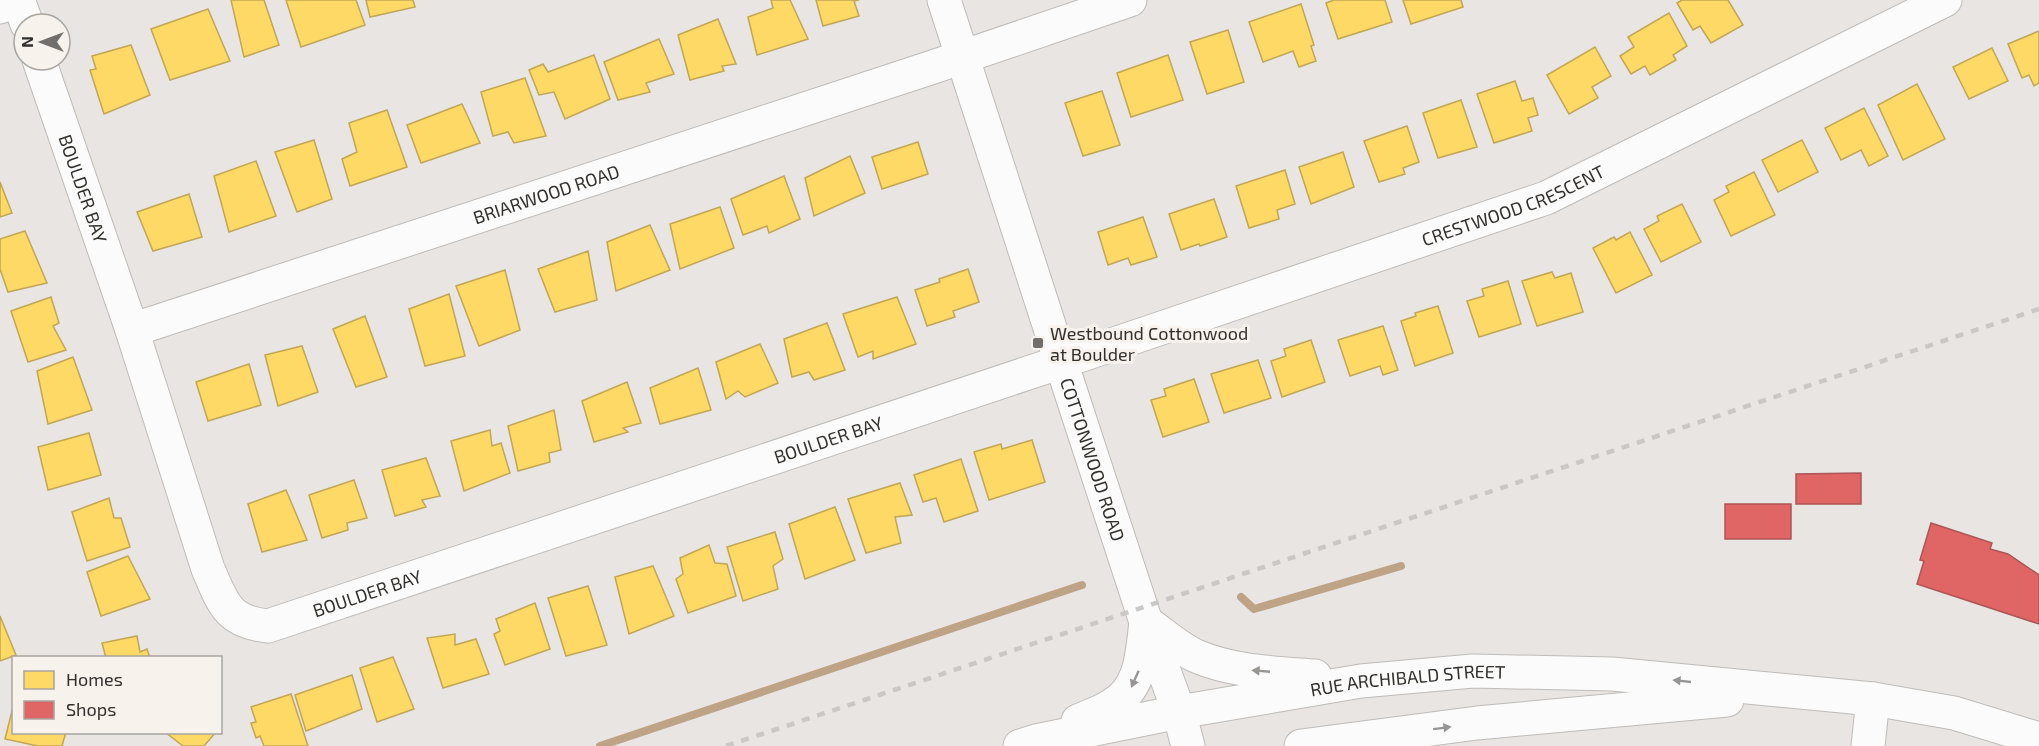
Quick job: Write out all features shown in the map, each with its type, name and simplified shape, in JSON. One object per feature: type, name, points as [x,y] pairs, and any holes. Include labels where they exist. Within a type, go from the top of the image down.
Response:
[{"type":"street","points":[[0,7],[17,0]]},
{"type":"street","name":"COTTONWOOD ROAD","points":[[944,0],[1060,362],[1146,622],[1179,712],[1188,746]]},
{"type":"street","name":"BRIARWOOD ROAD","points":[[132,330],[1130,0]]},
{"type":"street","name":"CRESTWOOD CRESCENT","points":[[1060,362],[1546,198],[1945,0]]},
{"type":"street","name":"BOULDER BAY","points":[[43,72],[132,330],[208,569],[224,605],[235,616],[250,624],[268,626],[1060,362]]},
{"type":"street","points":[[1028,743],[1113,705],[1128,692],[1139,670],[1146,622],[1194,655],[1218,664],[1250,670],[1361,681]]},
{"type":"street","name":"RUE ARCHIBALD STREET","points":[[1028,743],[1179,712],[1361,681],[1473,671],[1612,674],[1873,699],[1954,712],[2039,739]]},
{"type":"street","name":"RUE ARCHIBALD STREET","points":[[1301,746],[1477,723],[1803,693]]},
{"type":"street","points":[[1868,746],[1873,699]]},
{"type":"building: Homes","points":[[231,0],[264,0],[279,45],[244,57]]},
{"type":"building: Homes","points":[[286,0],[356,0],[365,25],[301,47]]},
{"type":"building: Homes","points":[[366,0],[413,0],[415,7],[370,17]]},
{"type":"building: Homes","points":[[771,0],[790,0],[808,39],[757,55],[748,17],[773,8]]},
{"type":"building: Homes","points":[[816,0],[859,0],[854,1],[859,16],[823,26]]},
{"type":"building: Homes","points":[[1334,0],[1385,0],[1392,22],[1338,39],[1326,3]]},
{"type":"building: Homes","points":[[1403,0],[1461,0],[1463,7],[1411,24]]},
{"type":"building: Homes","points":[[1682,0],[1728,0],[1743,25],[1711,43],[1700,26],[1693,30],[1677,3]]},
{"type":"building: Homes","points":[[1301,4],[1314,45],[1311,46],[1316,61],[1299,67],[1293,51],[1263,62],[1249,22]]},
{"type":"building: Homes","points":[[208,9],[230,61],[170,80],[151,29]]},
{"type":"building: Homes","points":[[1669,13],[1687,46],[1673,55],[1676,60],[1650,75],[1645,66],[1631,74],[1620,56],[1634,47],[1628,37]]},
{"type":"building: Homes","points":[[718,19],[736,64],[722,66],[724,71],[690,80],[678,35]]},
{"type":"building: Homes","points":[[1228,30],[1244,82],[1207,94],[1190,42]]},
{"type":"building: Homes","points":[[2039,31],[2039,83],[2034,86],[2029,75],[2022,78],[2008,44]]},
{"type":"building: Homes","points":[[659,39],[674,74],[646,83],[650,92],[618,100],[604,62]]},
{"type":"building: Homes","points":[[131,45],[150,95],[104,114],[90,70],[96,69],[92,56]]},
{"type":"building: Homes","points":[[1595,47],[1611,76],[1592,87],[1598,98],[1569,114],[1547,75]]},
{"type":"building: Homes","points":[[1992,48],[2008,81],[1969,99],[1953,67]]},
{"type":"building: Homes","points":[[594,55],[610,99],[565,119],[554,92],[539,95],[529,70],[543,64],[548,72]]},
{"type":"building: Homes","points":[[1168,55],[1183,100],[1131,117],[1117,73]]},
{"type":"building: Homes","points":[[525,78],[546,136],[514,143],[508,132],[493,136],[481,92]]},
{"type":"building: Homes","points":[[1515,81],[1522,101],[1533,98],[1538,115],[1528,118],[1532,131],[1494,143],[1477,94]]},
{"type":"building: Homes","points":[[1917,84],[1945,139],[1903,160],[1878,105]]},
{"type":"building: Homes","points":[[1102,91],[1120,145],[1083,156],[1065,103]]},
{"type":"building: Homes","points":[[1461,100],[1477,147],[1438,158],[1423,113]]},
{"type":"building: Homes","points":[[462,104],[480,143],[421,163],[407,125]]},
{"type":"building: Homes","points":[[1864,108],[1888,156],[1869,166],[1861,150],[1841,160],[1825,128]]},
{"type":"building: Homes","points":[[387,110],[407,167],[350,186],[342,159],[357,152],[349,123]]},
{"type":"building: Homes","points":[[1407,126],[1419,162],[1403,168],[1405,174],[1379,182],[1364,141]]},
{"type":"building: Homes","points":[[314,140],[332,199],[297,212],[275,152]]},
{"type":"building: Homes","points":[[1802,140],[1818,172],[1778,192],[1762,160]]},
{"type":"building: Homes","points":[[918,142],[928,174],[882,189],[872,157]]},
{"type":"building: Homes","points":[[1343,152],[1354,187],[1311,204],[1299,167]]},
{"type":"building: Homes","points":[[850,156],[865,193],[814,216],[805,178]]},
{"type":"building: Homes","points":[[256,161],[276,216],[229,232],[214,176]]},
{"type":"building: Homes","points":[[1285,170],[1295,204],[1277,210],[1279,219],[1249,228],[1236,186]]},
{"type":"building: Homes","points":[[1754,172],[1775,215],[1731,236],[1714,200],[1729,192],[1726,186]]},
{"type":"building: Homes","points":[[784,176],[800,219],[769,233],[767,226],[743,235],[731,199]]},
{"type":"building: Homes","points":[[0,182],[12,213],[0,217]]},
{"type":"building: Homes","points":[[189,194],[202,237],[153,251],[137,212]]},
{"type":"building: Homes","points":[[1214,199],[1227,237],[1181,250],[1169,214]]},
{"type":"building: Homes","points":[[1682,204],[1701,242],[1661,262],[1644,229],[1659,221],[1657,216]]},
{"type":"building: Homes","points":[[720,207],[734,248],[680,269],[670,224]]},
{"type":"building: Homes","points":[[1143,217],[1157,257],[1131,265],[1128,258],[1108,265],[1098,232]]},
{"type":"building: Homes","points":[[650,225],[670,270],[616,291],[607,242]]},
{"type":"building: Homes","points":[[25,231],[47,283],[8,292],[0,269],[0,239]]},
{"type":"building: Homes","points":[[1630,232],[1652,275],[1616,293],[1593,248]]},
{"type":"building: Homes","points":[[588,251],[597,300],[555,312],[538,269]]},
{"type":"building: Homes","points":[[968,269],[979,302],[953,311],[955,317],[927,326],[915,290]]},
{"type":"building: Homes","points":[[505,270],[520,330],[479,346],[456,286]]},
{"type":"building: Homes","points":[[1552,272],[1555,278],[1571,273],[1583,312],[1537,326],[1522,281]]},
{"type":"building: Homes","points":[[1508,281],[1521,324],[1479,337],[1467,301],[1484,296],[1482,289]]},
{"type":"building: Homes","points":[[449,294],[465,356],[425,366],[409,309]]},
{"type":"building: Homes","points":[[51,297],[59,323],[53,326],[66,350],[28,362],[11,311]]},
{"type":"building: Homes","points":[[897,297],[916,344],[873,359],[873,351],[858,357],[843,314]]},
{"type":"building: Homes","points":[[1438,306],[1453,353],[1415,366],[1401,321],[1416,316],[1415,313]]},
{"type":"building: Homes","points":[[365,316],[387,377],[356,387],[333,329]]},
{"type":"building: Homes","points":[[827,323],[845,370],[814,380],[809,372],[792,377],[784,339]]},
{"type":"building: Homes","points":[[1383,326],[1398,370],[1383,375],[1380,366],[1350,376],[1338,340]]},
{"type":"building: Homes","points":[[1311,340],[1325,382],[1282,397],[1271,361],[1286,356],[1284,349]]},
{"type":"building: Homes","points":[[760,344],[778,383],[745,397],[738,391],[726,399],[716,362]]},
{"type":"building: Homes","points":[[302,346],[318,392],[278,406],[265,355]]},
{"type":"building: Homes","points":[[73,357],[92,410],[48,424],[37,371]]},
{"type":"building: Homes","points":[[1258,360],[1271,398],[1224,413],[1211,374]]},
{"type":"building: Homes","points":[[249,364],[261,405],[208,421],[196,382]]},
{"type":"building: Homes","points":[[698,368],[711,410],[660,424],[650,388]]},
{"type":"building: Homes","points":[[1194,379],[1209,422],[1163,437],[1151,400],[1166,396],[1164,389]]},
{"type":"building: Homes","points":[[627,382],[641,423],[623,428],[628,432],[594,442],[582,401]]},
{"type":"building: Homes","points":[[554,410],[561,450],[549,453],[550,462],[518,471],[508,426]]},
{"type":"building: Homes","points":[[490,430],[492,446],[501,443],[510,473],[464,491],[451,441]]},
{"type":"building: Homes","points":[[89,433],[101,475],[48,490],[38,447]]},
{"type":"building: Homes","points":[[1032,440],[1045,482],[989,500],[974,452],[1001,444],[1002,449]]},
{"type":"building: Homes","points":[[426,458],[440,496],[422,500],[426,507],[395,516],[382,470]]},
{"type":"building: Homes","points":[[961,459],[978,511],[944,522],[936,498],[923,502],[914,475]]},
{"type":"building: Homes","points":[[354,480],[367,518],[347,523],[348,530],[322,538],[309,495]]},
{"type":"building: Homes","points":[[900,483],[912,515],[895,517],[901,543],[866,553],[848,499]]},
{"type":"building: Homes","points":[[286,490],[307,540],[262,552],[248,504]]},
{"type":"building: Homes","points":[[109,498],[114,518],[121,518],[130,547],[87,561],[72,512]]},
{"type":"building: Homes","points":[[835,507],[855,560],[805,579],[789,524]]},
{"type":"building: Homes","points":[[775,532],[783,559],[773,566],[778,589],[743,601],[727,547]]},
{"type":"building: Homes","points":[[709,545],[715,563],[727,564],[736,596],[688,613],[676,579],[683,574],[680,558]]},
{"type":"building: Homes","points":[[128,556],[150,599],[101,616],[87,572]]},
{"type":"building: Homes","points":[[653,566],[674,616],[629,634],[615,577]]},
{"type":"building: Homes","points":[[588,586],[607,645],[566,656],[548,598]]},
{"type":"building: Homes","points":[[535,603],[550,649],[505,665],[494,634],[500,631],[496,619]]},
{"type":"building: Homes","points":[[0,616],[16,655],[0,661]]},
{"type":"building: Homes","points":[[455,634],[455,645],[476,639],[489,674],[443,688],[427,638]]},
{"type":"building: Homes","points":[[137,636],[140,652],[147,649],[149,656],[105,656],[102,643]]},
{"type":"building: Homes","points":[[393,657],[414,709],[377,722],[360,668]]},
{"type":"building: Homes","points":[[352,675],[362,709],[306,731],[295,695]]},
{"type":"building: Homes","points":[[291,694],[308,746],[264,746],[260,736],[256,738],[251,723],[256,722],[251,707]]},
{"type":"building: Homes","points":[[12,711],[12,734],[65,734],[62,746],[38,746],[5,739]]},
{"type":"building: Homes","points":[[168,734],[214,734],[204,746],[183,746]]},
{"type":"building: Shops","points":[[1861,473],[1861,504],[1796,504],[1796,474]]},
{"type":"building: Shops","points":[[1725,504],[1791,504],[1791,539],[1725,539]]},
{"type":"building: Shops","points":[[1931,523],[1992,543],[1990,549],[2008,554],[2039,575],[2039,624],[1917,584],[1924,561],[1920,560]]},
{"type":"waterway","points":[[1241,597],[1254,609],[1401,566]]},
{"type":"waterway","points":[[600,746],[1082,585]]},
{"type":"railway","points":[[726,746],[2039,309]]},
{"type":"place","name":"Westbound Cottonwood at Boulder","points":[[1038,343]]}]
